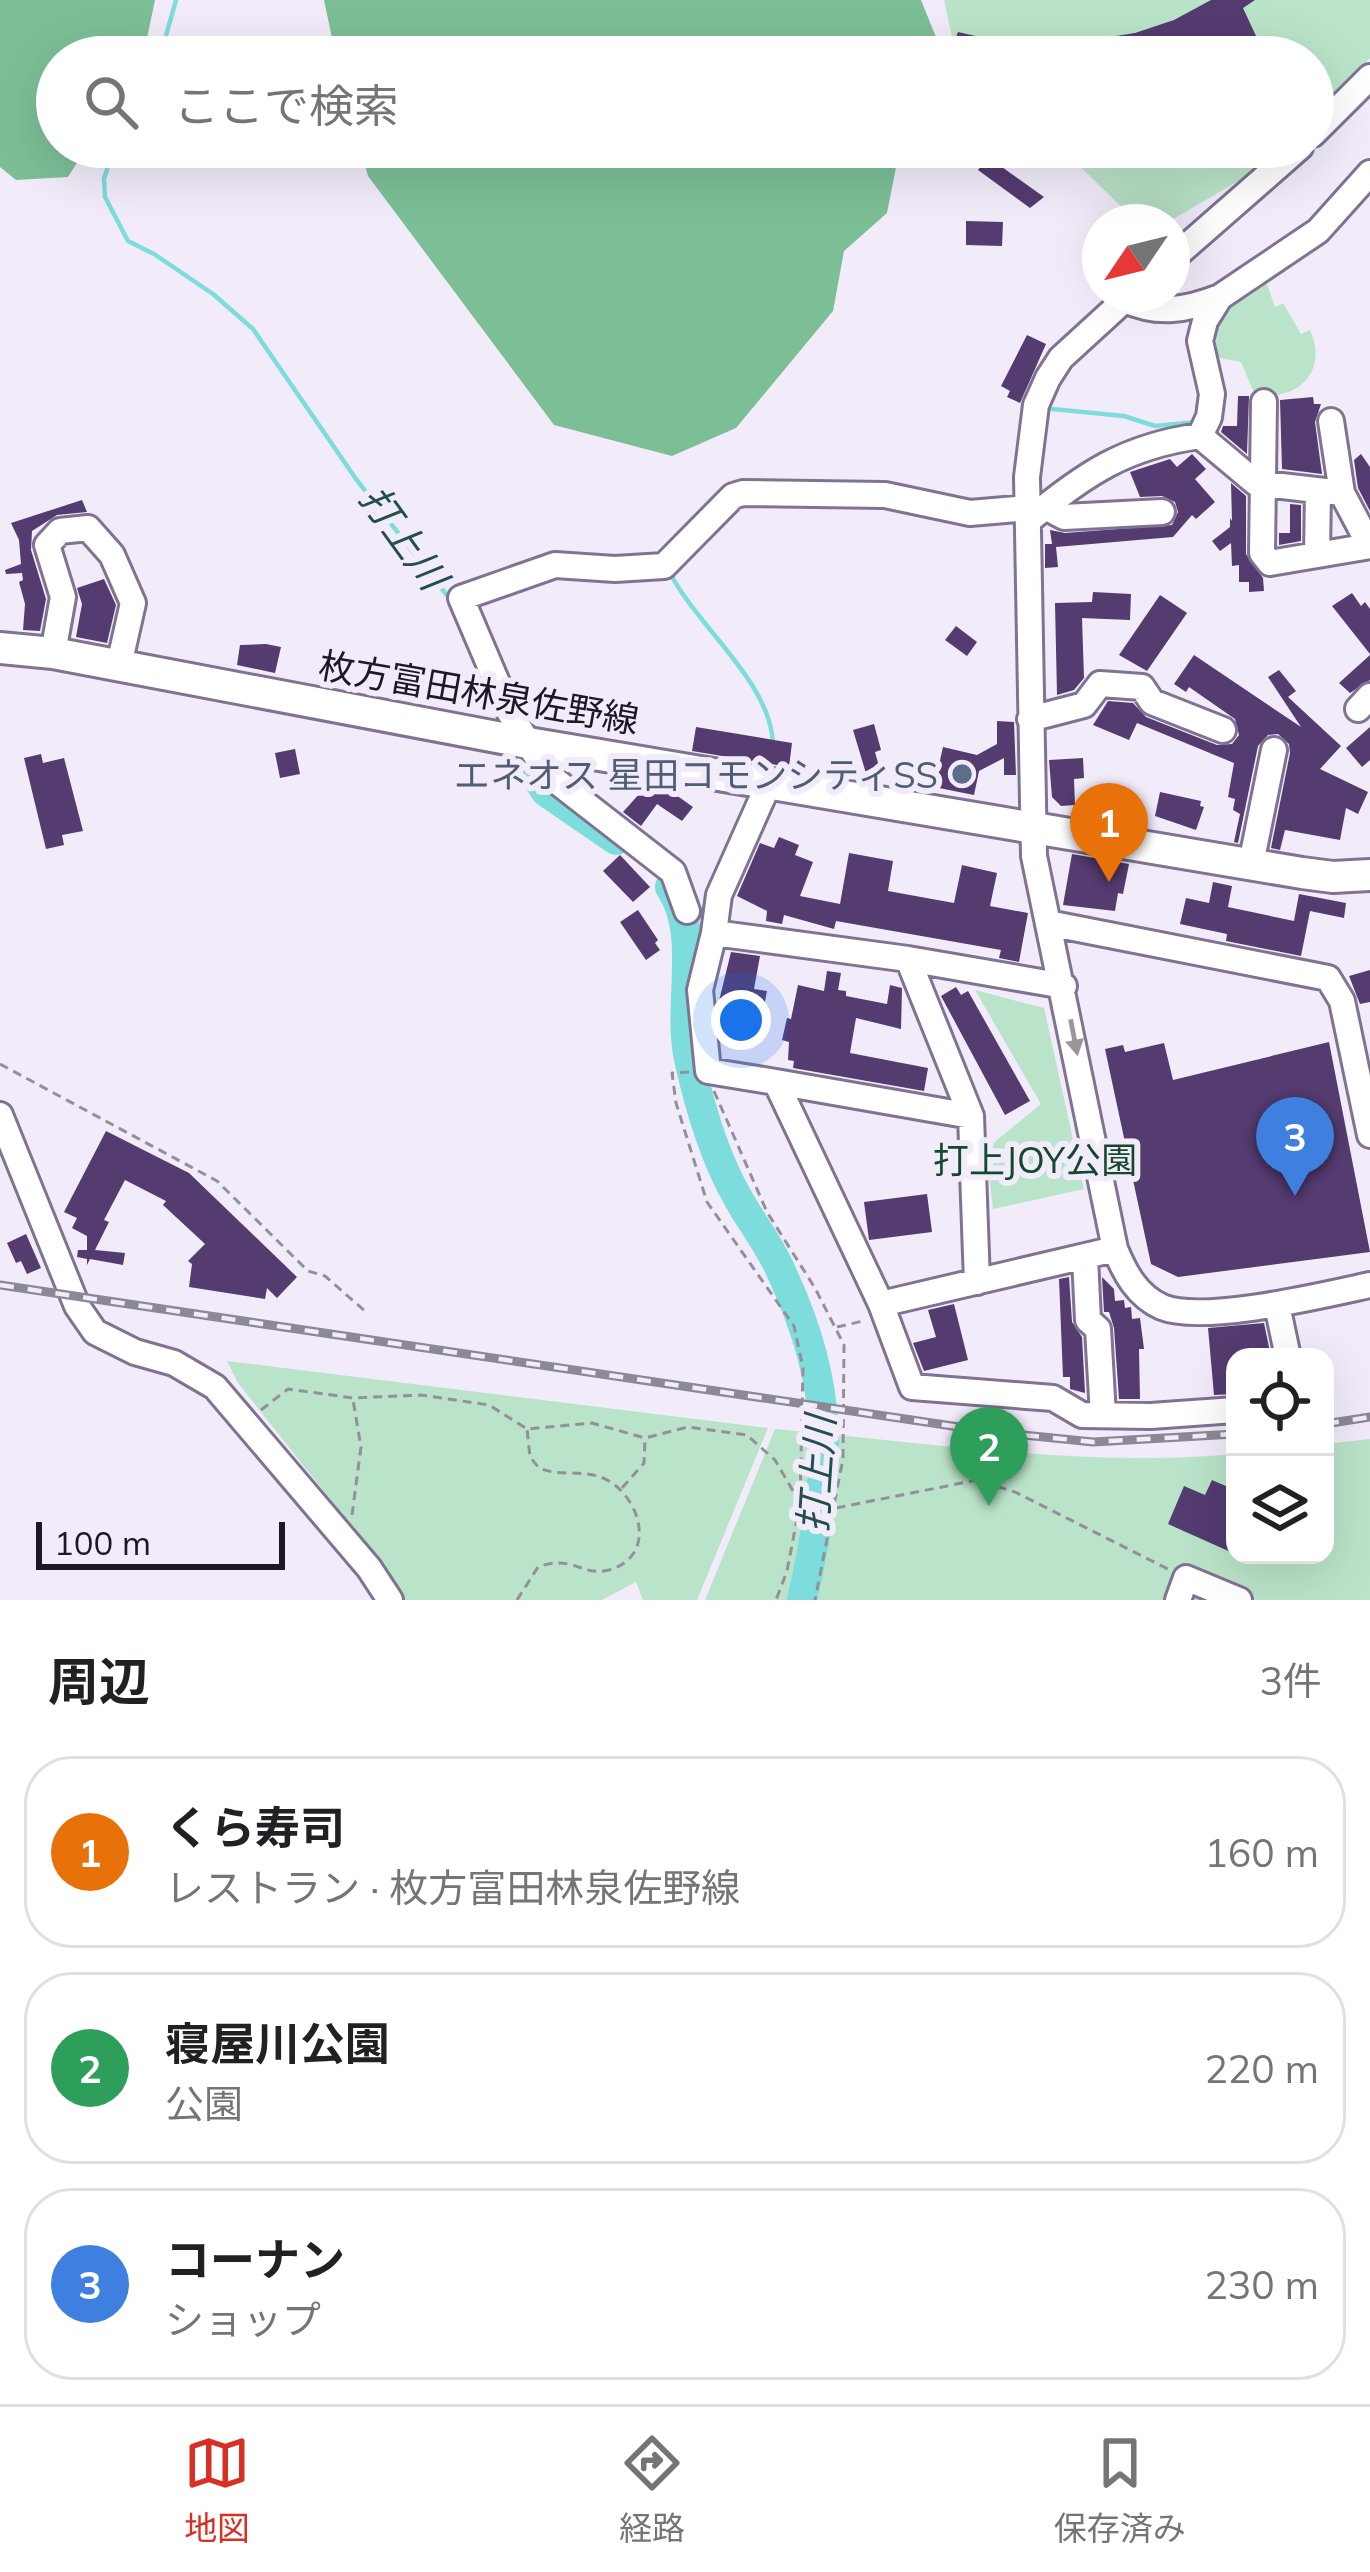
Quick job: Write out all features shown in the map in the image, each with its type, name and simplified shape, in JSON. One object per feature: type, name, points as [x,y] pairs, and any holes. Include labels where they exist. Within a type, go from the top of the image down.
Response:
[{"type":"main road","name":"枚方富田林泉佐野線","points":[[0,648],[53,653],[528,743],[1251,864],[1333,877],[1370,874]]},
{"type":"street","points":[[1334,113],[1370,76]]},
{"type":"street","points":[[1190,243],[1276,168]]},
{"type":"street","points":[[1190,308],[1220,297],[1318,231],[1370,173]]},
{"type":"street","points":[[1200,436],[1212,394],[1200,341],[1205,321],[1220,297]]},
{"type":"street","points":[[1112,312],[1061,358],[1036,405],[1031,430],[1030,719],[1034,856],[1115,1250],[1124,1272],[1157,1305],[1179,1312],[1277,1305],[1370,1285]]},
{"type":"street","points":[[1034,512],[1118,456],[1159,442],[1200,436],[1256,483],[1264,484],[1330,492],[1370,546],[1270,562],[1262,553],[1264,484],[1264,402]]},
{"type":"street","points":[[1317,555],[1330,492],[1331,421]]},
{"type":"street","points":[[688,911],[674,872],[548,774],[510,712],[461,598],[555,565],[664,566],[733,496],[743,493],[885,495],[970,513],[1034,512],[1064,517],[1162,512]]},
{"type":"street","points":[[53,653],[63,597],[46,544],[60,531],[88,528],[112,555],[133,603],[119,665]]},
{"type":"street","points":[[1030,719],[1084,704],[1100,684],[1142,687],[1152,702],[1222,730]]},
{"type":"street","points":[[1251,864],[1274,749]]},
{"type":"street","points":[[769,783],[719,895],[700,990],[708,1071],[971,1116]]},
{"type":"street","points":[[1048,923],[1328,978],[1342,1001],[1370,1136]]},
{"type":"street","points":[[714,933],[1064,986]]},
{"type":"street","points":[[908,959],[971,1116],[977,1282]]},
{"type":"street","points":[[776,1082],[883,1310],[912,1387],[1053,1398],[1082,1415],[1226,1410]]},
{"type":"street","points":[[0,1115],[77,1306],[95,1332],[135,1352],[175,1363],[214,1387],[369,1568],[390,1600]]},
{"type":"street","points":[[883,1310],[1115,1250]]},
{"type":"street","points":[[1085,1257],[1088,1320],[1098,1329],[1103,1415]]},
{"type":"street","points":[[1277,1305],[1286,1348]]},
{"type":"street","points":[[1182,1589],[1239,1600]]},
{"type":"path","points":[[0,1064],[217,1181],[308,1271],[325,1276],[366,1312]]},
{"type":"path","points":[[776,1600],[800,1503],[803,1368],[794,1325],[707,1202],[676,1103],[672,1073],[708,1071],[767,1212],[844,1345],[843,1459],[815,1600]]},
{"type":"path","points":[[835,1328],[883,1310]]},
{"type":"path","points":[[247,1421],[288,1388],[352,1398],[421,1395],[489,1405],[527,1429],[592,1423],[645,1438],[688,1427],[747,1435],[775,1460],[800,1503]]},
{"type":"path","points":[[352,1398],[362,1447],[352,1519]]},
{"type":"path","points":[[517,1600],[538,1567],[553,1562],[573,1563],[595,1572],[613,1569],[627,1560],[640,1538],[638,1512],[621,1490],[603,1478],[539,1468],[530,1457],[527,1429]]},
{"type":"path","points":[[621,1490],[644,1463],[645,1438]]},
{"type":"path","points":[[800,1503],[834,1508],[977,1480],[1092,1528],[1182,1589]]},
{"type":"green space","points":[[0,0],[155,0],[147,36],[36,36],[36,168],[74,168],[68,177],[16,180],[0,167]]},
{"type":"green space","points":[[324,0],[921,0],[936,36],[332,36]]},
{"type":"green space","points":[[944,0],[1370,0],[1370,58],[1334,95],[1334,36],[952,36]]},
{"type":"green space","points":[[366,168],[896,168],[887,213],[844,251],[833,311],[736,428],[672,456],[554,425]]},
{"type":"green space","points":[[1082,168],[1261,168],[1190,209],[1190,204],[1119,204]]},
{"type":"green space","points":[[1257,280],[1267,284],[1275,307],[1283,303],[1301,334],[1310,330],[1315,345],[1312,371],[1296,389],[1284,394],[1254,393],[1241,362],[1215,357],[1223,311]]},
{"type":"green space","name":"打上JOY公園","points":[[975,990],[1044,1008],[1084,1189],[993,1209],[986,1149],[1041,1104]]},
{"type":"green space","points":[[227,1361],[768,1428],[697,1600],[643,1600],[636,1582],[602,1600],[394,1600],[329,1498],[238,1383]]},
{"type":"green space","points":[[775,1429],[1064,1456],[1226,1454],[1226,1564],[1334,1564],[1334,1443],[1370,1439],[1370,1600],[705,1600]]},
{"type":"building","points":[[1211,0],[1255,0],[1243,8],[1256,36],[1116,36],[1174,20]]},
{"type":"building","points":[[1003,168],[1044,197],[1030,208],[978,170]]},
{"type":"building","points":[[966,221],[1003,222],[1002,246],[966,245]]},
{"type":"building","points":[[1027,335],[1046,344],[1020,403],[1007,397],[1010,391],[1001,386]]},
{"type":"building","points":[[1238,396],[1249,396],[1247,454],[1221,432],[1223,426],[1237,426]]},
{"type":"building","points":[[1313,397],[1314,404],[1321,404],[1315,422],[1322,474],[1282,469],[1280,400]]},
{"type":"building","points":[[1192,454],[1206,469],[1195,479],[1215,502],[1196,519],[1192,515],[1173,537],[1056,547],[1058,567],[1045,568],[1045,544],[1052,544],[1050,530],[1065,533],[1172,525],[1178,512],[1175,502],[1162,496],[1140,497],[1130,472],[1170,459],[1177,467]]},
{"type":"building","points":[[1361,454],[1370,467],[1370,511],[1358,488],[1354,460]]},
{"type":"building","points":[[1231,483],[1246,496],[1246,554],[1263,578],[1264,591],[1249,592],[1249,582],[1239,582],[1239,565],[1232,566],[1231,543],[1220,551],[1212,541],[1230,527],[1230,518],[1232,521]]},
{"type":"building","points":[[82,500],[87,512],[57,515],[32,531],[31,550],[46,599],[40,631],[23,630],[22,573],[6,574],[5,570],[21,564],[19,540],[11,523]]},
{"type":"building","points":[[1290,504],[1301,505],[1301,541],[1279,545],[1279,533],[1290,533]]},
{"type":"building","points":[[104,579],[116,605],[107,643],[76,637],[82,604],[77,588]]},
{"type":"building","points":[[1093,592],[1131,594],[1130,620],[1082,618],[1084,678],[1074,690],[1057,695],[1055,603],[1092,602]]},
{"type":"building","points":[[1352,593],[1361,606],[1365,602],[1370,609],[1370,654],[1332,606]]},
{"type":"building","points":[[1160,595],[1187,613],[1147,671],[1119,655]]},
{"type":"building","points":[[956,626],[977,642],[967,656],[945,640]]},
{"type":"building","points":[[240,645],[281,647],[275,673],[237,665]]},
{"type":"building","points":[[1194,655],[1301,727],[1268,677],[1279,670],[1296,691],[1288,697],[1341,746],[1320,769],[1368,792],[1358,814],[1346,808],[1340,840],[1285,830],[1280,850],[1271,848],[1290,753],[1289,744],[1278,734],[1268,735],[1258,746],[1238,843],[1234,842],[1240,814],[1233,810],[1235,799],[1228,797],[1234,763],[1137,723],[1129,740],[1093,725],[1108,701],[1133,703],[1146,717],[1217,745],[1232,744],[1239,735],[1235,719],[1189,687],[1186,692],[1174,684]]},
{"type":"building","points":[[1370,655],[1370,680],[1350,693],[1339,683]]},
{"type":"building","points":[[997,721],[1014,722],[1016,775],[1004,775],[1004,758],[979,771],[974,795],[934,787],[943,747],[977,755],[997,744]]},
{"type":"building","points":[[874,724],[882,777],[868,780],[853,730]]},
{"type":"building","points":[[696,727],[792,743],[789,767],[692,751]]},
{"type":"building","points":[[1370,727],[1370,760],[1362,767],[1346,748]]},
{"type":"building","points":[[295,749],[300,774],[280,778],[275,753]]},
{"type":"building","points":[[41,754],[43,763],[64,758],[83,831],[62,835],[64,845],[46,849],[24,758]]},
{"type":"building","points":[[1083,758],[1084,778],[1074,779],[1075,805],[1061,806],[1052,797],[1049,760]]},
{"type":"building","points":[[649,783],[662,785],[693,807],[682,821],[657,804],[641,826],[623,812]]},
{"type":"building","points":[[1160,792],[1201,801],[1204,807],[1196,830],[1155,816]]},
{"type":"building","points":[[779,837],[799,845],[795,855],[813,862],[800,896],[840,904],[849,853],[893,861],[888,891],[954,903],[962,865],[997,873],[990,906],[1028,913],[1019,962],[999,958],[1001,950],[836,921],[834,929],[784,915],[782,924],[766,921],[767,911],[737,896],[760,843],[774,848]]},
{"type":"building","points":[[1072,854],[1129,864],[1115,911],[1063,905]]},
{"type":"building","points":[[620,855],[650,887],[633,902],[603,871]]},
{"type":"building","points":[[1213,882],[1232,886],[1228,907],[1294,921],[1299,894],[1346,903],[1344,918],[1310,911],[1301,956],[1226,941],[1227,934],[1180,924],[1186,898],[1209,903]]},
{"type":"building","points":[[638,910],[660,950],[646,960],[620,922]]},
{"type":"building","points":[[731,952],[760,956],[754,989],[767,991],[764,1007],[719,1001]]},
{"type":"building","points":[[1370,970],[1370,1002],[1360,1004],[1349,976]]},
{"type":"building","points":[[827,971],[841,973],[838,990],[846,991],[846,996],[887,1004],[890,985],[902,988],[901,1029],[856,1018],[850,1053],[928,1068],[924,1091],[793,1068],[794,1061],[788,1060],[789,1042],[782,1040],[798,985],[824,991]]},
{"type":"building","points":[[956,987],[961,995],[968,991],[1030,1101],[1005,1115],[941,996]]},
{"type":"building","points":[[1329,1042],[1370,1252],[1178,1277],[1151,1264],[1105,1049],[1123,1045],[1125,1052],[1164,1043],[1173,1080]]},
{"type":"building","points":[[106,1131],[189,1173],[297,1277],[277,1298],[267,1288],[265,1299],[189,1287],[192,1264],[188,1261],[205,1244],[163,1205],[166,1201],[125,1180],[95,1250],[125,1253],[123,1265],[90,1259],[87,1265],[87,1259],[77,1257],[78,1250],[87,1250],[87,1236],[72,1228],[77,1218],[64,1212]]},
{"type":"building","points":[[927,1194],[932,1232],[869,1240],[864,1202]]},
{"type":"building","points":[[26,1234],[41,1268],[27,1274],[7,1243]]},
{"type":"building","points":[[1069,1277],[1072,1322],[1082,1337],[1085,1393],[1070,1389],[1070,1377],[1063,1377],[1059,1279]]},
{"type":"building","points":[[1102,1277],[1114,1289],[1115,1301],[1124,1300],[1125,1308],[1131,1307],[1132,1319],[1140,1318],[1144,1349],[1139,1349],[1140,1399],[1119,1399],[1114,1328],[1109,1312],[1104,1312]]},
{"type":"building","points":[[954,1304],[968,1360],[924,1371],[913,1343],[936,1337],[928,1310]]},
{"type":"building","points":[[1264,1323],[1269,1348],[1226,1348],[1226,1394],[1214,1395],[1208,1328]]},
{"type":"building","points":[[1212,1480],[1226,1486],[1226,1550],[1168,1524],[1184,1486],[1205,1495]]},
{"type":"waterway","name":"打上川","points":[[166,36],[176,0]]},
{"type":"waterway","name":"打上川","points":[[107,168],[105,197],[128,241],[213,294],[253,329],[356,479],[453,603]]},
{"type":"waterway","name":"打上川","points":[[1042,408],[1124,416],[1155,426],[1196,422]]},
{"type":"waterway","name":"打上川","points":[[669,571],[746,676],[769,720],[773,743]]},
{"type":"waterway","name":"打上川","points":[[521,752],[546,792],[616,840]]},
{"type":"waterway","name":"打上川","points":[[670,887],[685,926],[686,1038],[703,1112],[729,1182],[775,1259],[799,1313],[820,1394],[823,1470],[802,1600]]},
{"type":"waterway","name":"打上川","points":[[686,943],[707,901]]},
{"type":"railway","points":[[0,1285],[993,1432],[1093,1442],[1226,1435]]},
{"type":"railway","points":[[1334,1423],[1370,1417]]},
{"type":"place","name":"エネオス 星田コモンシティSS","points":[[962,774]]},
{"type":"place","name":"くら寿司","points":[[1109,882]]},
{"type":"place","name":"コーナン","points":[[1295,1196]]},
{"type":"place","name":"寝屋川公園","points":[[989,1506]]}]
